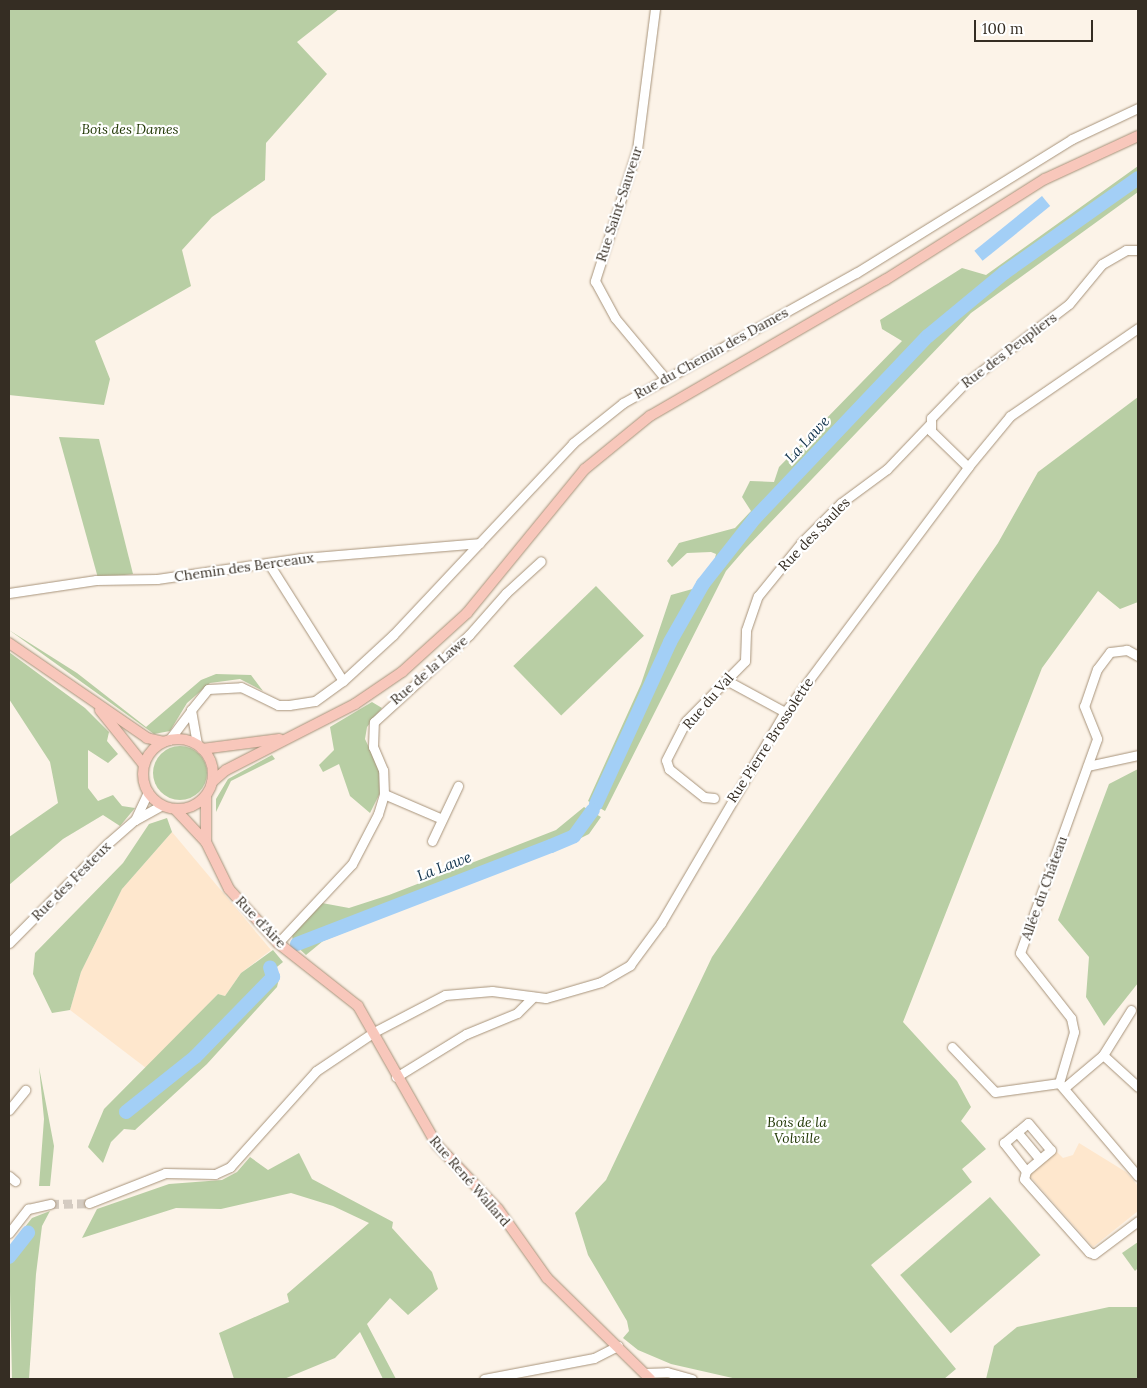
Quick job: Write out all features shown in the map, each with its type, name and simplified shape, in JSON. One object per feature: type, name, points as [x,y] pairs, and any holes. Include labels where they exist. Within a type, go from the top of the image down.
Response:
[{"type":"main road","points":[[212,782],[226,770],[355,704],[437,641],[487,591],[572,482],[650,416],[885,280],[1045,179],[1138,136]]},
{"type":"main road","points":[[9,643],[98,707],[147,738],[200,747],[290,737]]},
{"type":"main road","points":[[98,707],[144,765],[148,792],[162,805],[175,809],[192,806],[206,796],[212,782],[213,768],[200,747]]},
{"type":"main road","points":[[144,765],[152,751],[166,741]]},
{"type":"main road","name":"Rue d'Aire","points":[[206,796],[206,842]]},
{"type":"main road","name":"Rue d'Aire","points":[[175,809],[206,842],[229,889],[278,942],[358,1006]]},
{"type":"main road","name":"Rue René Wallard","points":[[358,1006],[374,1032],[396,1076],[437,1145],[498,1209],[547,1278],[647,1376]]},
{"type":"street","name":"Rue Saint-Sauveur","points":[[655,9],[637,149],[595,281],[615,318],[664,376]]},
{"type":"street","name":"Rue du Chemin des Dames","points":[[166,741],[208,689],[226,684],[289,705],[315,700],[343,681],[479,543],[590,426],[664,376],[856,273],[1072,139],[1138,108]]},
{"type":"street","name":"Rue des Peupliers","points":[[929,425],[963,384],[1069,304],[1102,264],[1126,250],[1138,250]]},
{"type":"street","name":"Rue Pierre Brossolette","points":[[89,1204],[165,1173],[215,1174],[230,1167],[316,1071],[374,1032],[459,991],[533,997],[563,995],[601,982],[630,965],[656,931],[785,712],[968,467],[1010,416],[1138,328]]},
{"type":"street","points":[[929,425],[968,467]]},
{"type":"street","name":"Rue des Saules","points":[[739,667],[747,654],[749,617],[770,580],[841,503],[887,469],[929,425]]},
{"type":"street","name":"Chemin des Berceaux","points":[[9,593],[479,543]]},
{"type":"street","name":"Rue de la Lawe","points":[[278,942],[352,864],[384,794],[383,770],[373,747],[374,722],[469,636],[506,593],[541,561]]},
{"type":"street","points":[[269,564],[343,681]]},
{"type":"street","name":"Allée du Château","points":[[1061,1085],[1074,1032],[1071,1018],[1020,953],[1088,766],[1097,732],[1084,706],[1097,670],[1110,652],[1127,650],[1138,656]]},
{"type":"street","name":"Rue du Val","points":[[714,798],[704,797],[668,769],[666,760],[686,721],[739,667]]},
{"type":"street","points":[[726,680],[785,712]]},
{"type":"street","points":[[191,710],[200,747]]},
{"type":"street","points":[[1088,766],[1138,755]]},
{"type":"street","points":[[432,841],[458,786]]},
{"type":"street","name":"Rue des Festeux","points":[[135,820],[148,792]]},
{"type":"street","points":[[384,794],[442,819]]},
{"type":"street","name":"Rue des Festeux","points":[[9,943],[135,820],[162,805]]},
{"type":"street","points":[[396,1076],[466,1034],[517,1013],[533,997]]},
{"type":"street","points":[[952,1047],[995,1092],[1061,1085],[1103,1055],[1131,1010]]},
{"type":"street","points":[[1103,1055],[1138,1087]]},
{"type":"street","points":[[1061,1085],[1138,1176]]},
{"type":"street","points":[[9,1110],[24,1090]]},
{"type":"street","points":[[1025,1175],[1051,1150],[1028,1123],[1004,1144],[1025,1175],[1089,1252],[1094,1254],[1138,1221]]},
{"type":"street","points":[[1017,1132],[1040,1159]]},
{"type":"street","points":[[9,1233],[28,1210],[50,1204]]},
{"type":"street","points":[[484,1379],[594,1358],[618,1346]]},
{"type":"street","points":[[647,1376],[667,1372],[692,1379]]},
{"type":"shaded area","points":[[172,832],[271,950],[241,973],[225,996],[218,994],[146,1068],[70,1010],[81,972],[122,889]]},
{"type":"shaded area","points":[[1079,1143],[1126,1172],[1138,1186],[1138,1211],[1093,1247],[1027,1173],[1056,1151],[1063,1158],[1073,1155]]},
{"type":"green space","name":"Bois des Dames","points":[[9,9],[339,9],[297,42],[327,74],[266,143],[265,180],[212,217],[182,250],[191,286],[95,341],[110,379],[104,405],[9,395]]},
{"type":"green space","points":[[1138,166],[1138,192],[971,313],[745,549],[726,571],[605,811],[588,801],[641,684],[671,595],[696,588],[713,566],[716,554],[711,552],[687,553],[672,567],[667,561],[679,543],[735,528],[751,511],[742,497],[750,481],[774,482],[779,467],[902,341],[882,329],[880,320],[962,268],[986,275]]},
{"type":"green space","name":"Bois de la Volville","points":[[1138,397],[1138,602],[1120,609],[1098,591],[1042,668],[903,1022],[957,1081],[971,1107],[961,1121],[986,1149],[962,1169],[972,1182],[871,1265],[956,1369],[944,1379],[737,1379],[671,1364],[638,1350],[623,1338],[629,1331],[627,1321],[588,1255],[575,1213],[606,1180],[712,957],[998,543],[1038,472]]},
{"type":"green space","points":[[59,437],[99,439],[133,574],[98,578]]},
{"type":"green space","points":[[596,586],[644,636],[561,716],[513,666]]},
{"type":"green space","points":[[9,630],[77,673],[146,727],[201,680],[216,674],[251,675],[263,691],[240,679],[210,683],[187,703],[170,731],[154,734]]},
{"type":"green space","points":[[9,652],[85,708],[109,732],[107,741],[118,754],[108,763],[88,750],[88,788],[98,801],[113,795],[122,806],[135,808],[120,826],[103,815],[63,839],[9,885],[9,837],[58,803],[50,762],[9,699]]},
{"type":"green space","points":[[372,702],[382,708],[367,727],[365,739],[380,771],[380,793],[370,813],[350,796],[339,764],[323,772],[319,765],[334,750],[330,727]]},
{"type":"green space","points":[[180,746],[190,748],[199,754],[205,763],[207,773],[205,783],[199,792],[190,798],[180,800],[170,798],[161,792],[155,783],[153,773],[155,763],[161,754],[170,748]]},
{"type":"green space","points":[[272,755],[275,759],[231,781],[216,812],[216,799],[228,779]]},
{"type":"green space","points":[[1138,769],[1138,983],[1104,1026],[1086,997],[1089,957],[1058,920],[1109,784]]},
{"type":"green space","points":[[584,807],[601,817],[589,834],[577,840],[323,941],[306,955],[293,943],[292,934],[322,903],[349,908],[389,895],[556,830]]},
{"type":"green space","points":[[167,818],[172,832],[122,889],[81,972],[70,1010],[52,1013],[33,974],[35,953],[123,863],[149,824]]},
{"type":"green space","points":[[273,950],[283,962],[272,971],[279,979],[277,987],[207,1064],[135,1130],[124,1129],[111,1142],[103,1163],[88,1147],[104,1109],[218,994],[225,996],[241,973]]},
{"type":"green space","points":[[39,1067],[54,1146],[50,1186],[39,1186],[44,1119]]},
{"type":"green space","points":[[299,1153],[312,1179],[393,1222],[392,1228],[432,1272],[438,1289],[408,1315],[390,1298],[367,1324],[396,1379],[383,1379],[360,1332],[335,1358],[284,1379],[234,1379],[219,1333],[289,1302],[287,1294],[369,1223],[333,1206],[291,1193],[221,1209],[176,1208],[82,1238],[97,1209],[169,1184],[222,1180],[237,1172],[250,1157],[268,1170]]},
{"type":"green space","points":[[990,1197],[1041,1255],[951,1333],[900,1275]]},
{"type":"green space","points":[[50,1211],[42,1226],[36,1274],[29,1379],[12,1379],[9,1247],[32,1218]]},
{"type":"green space","points":[[1138,1242],[1138,1268],[1135,1271],[1122,1253]]},
{"type":"green space","points":[[1109,1307],[1138,1307],[1138,1379],[986,1379],[994,1346],[1017,1327]]},
{"type":"water","points":[[1042,196],[1050,206],[983,261],[974,251]]},
{"type":"waterway","name":"La Lawe","points":[[596,804],[670,642],[703,584],[755,518],[928,336],[1004,273],[1138,178]]},
{"type":"waterway","name":"La Lawe","points":[[297,944],[574,836],[593,810]]},
{"type":"waterway","name":"La Lawe","points":[[126,1112],[195,1057],[273,977],[270,967]]},
{"type":"waterway","name":"La Lawe","points":[[9,1257],[28,1233]]},
{"type":"tunnel","points":[[50,1204],[89,1203]]}]
